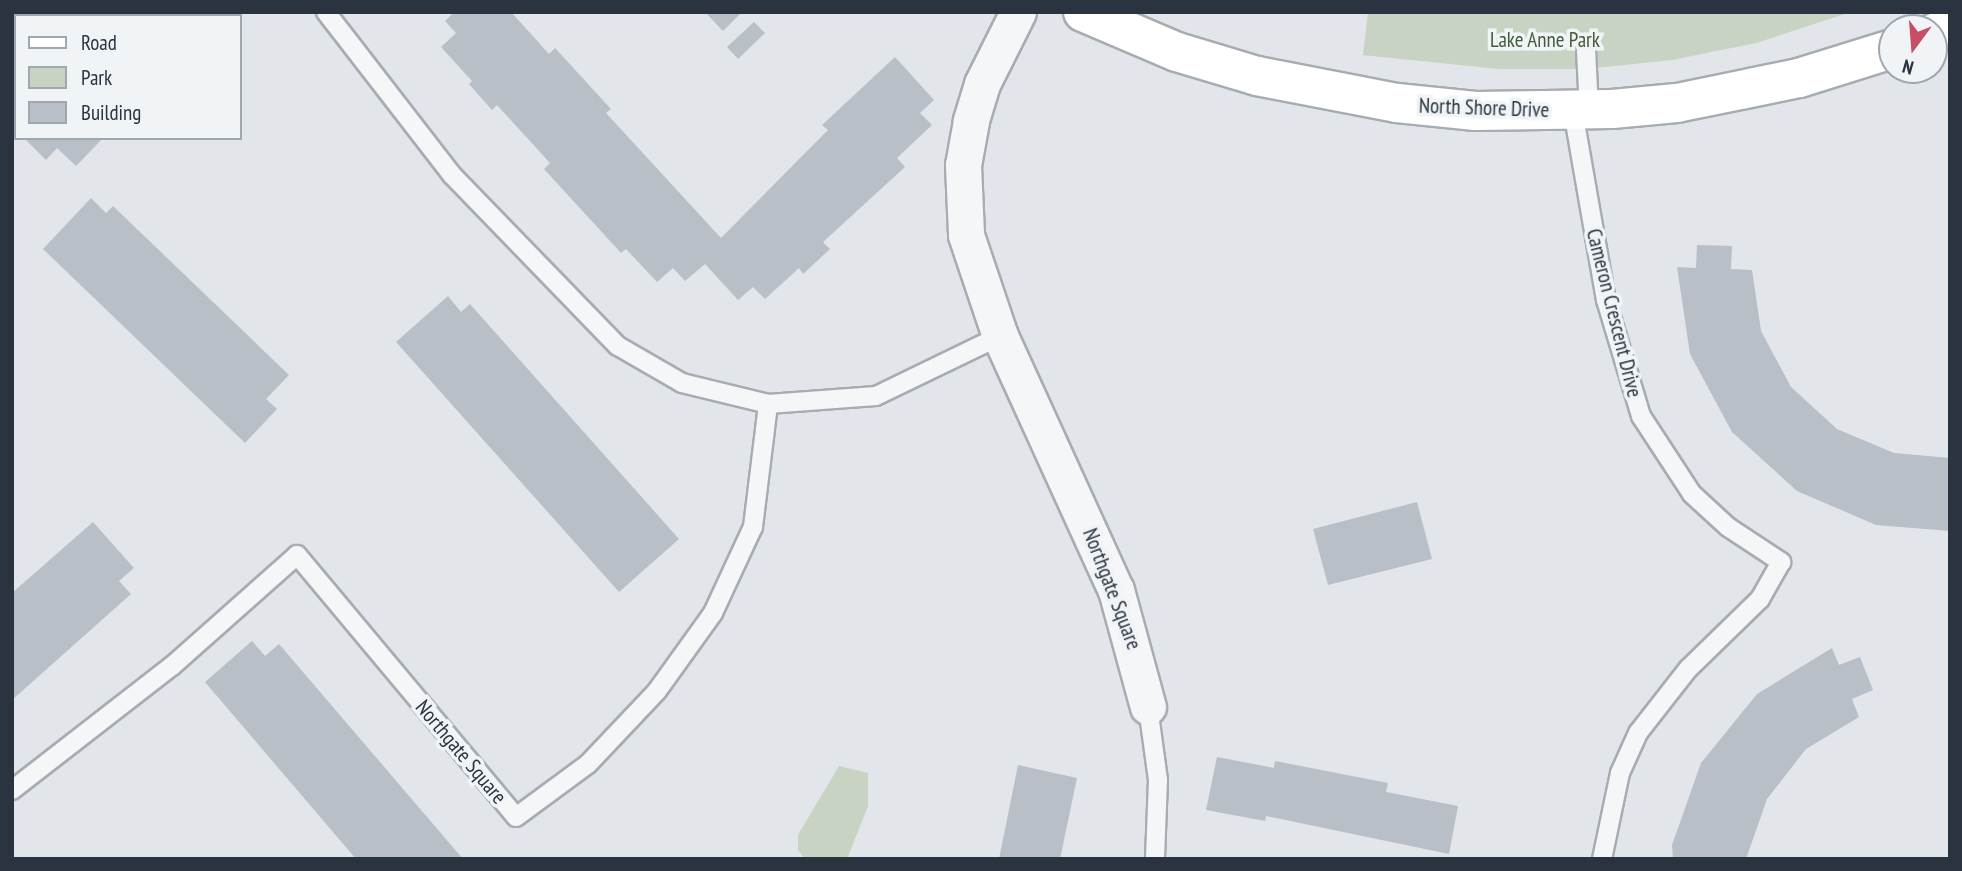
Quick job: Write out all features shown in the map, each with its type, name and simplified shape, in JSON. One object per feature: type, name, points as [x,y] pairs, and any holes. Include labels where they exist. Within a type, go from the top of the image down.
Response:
[{"type":"street","name":"Northgate Square","points":[[1018,12],[982,83],[963,165],[967,235],[1000,336],[1116,590],[1148,707]]},
{"type":"street","name":"North Shore Drive","points":[[1083,12],[1177,52],[1310,89],[1476,111],[1581,111],[1748,90],[1878,53]]},
{"type":"lane","points":[[326,12],[452,175],[618,346],[682,383],[768,404],[876,396],[1000,336]]},
{"type":"lane","points":[[1581,111],[1586,50]]},
{"type":"lane","name":"Cameron Crescent Drive","points":[[1581,111],[1606,300],[1641,416],[1692,494],[1728,527],[1781,562],[1760,599],[1688,669],[1638,733],[1620,773],[1602,859]]},
{"type":"lane","name":"Northgate Square","points":[[12,790],[172,666],[297,555],[516,817],[597,755],[657,691],[713,613],[753,527],[768,404]]},
{"type":"lane","name":"Northgate Square","points":[[1148,707],[1158,787],[1155,859]]},
{"type":"green space","name":"Lake Anne Park","points":[[1368,12],[1851,12],[1756,43],[1672,60],[1586,69],[1498,69],[1363,55]]},
{"type":"green space","points":[[839,766],[868,773],[868,806],[847,859],[805,859],[798,850],[798,835]]},
{"type":"building","points":[[114,12],[226,12],[168,14],[112,14]]},
{"type":"building","points":[[454,12],[511,12],[549,54],[555,48],[611,109],[606,113],[721,238],[828,130],[822,125],[895,57],[934,100],[920,113],[932,125],[897,158],[905,167],[823,242],[830,249],[803,274],[799,268],[765,299],[753,287],[738,300],[705,264],[685,281],[673,268],[657,282],[626,249],[621,253],[544,169],[550,163],[497,105],[492,110],[469,84],[472,81],[441,47],[456,33],[445,21]]},
{"type":"building","points":[[705,12],[742,12],[723,31]]},
{"type":"building","points":[[754,22],[765,33],[738,59],[727,47]]},
{"type":"building","points":[[26,140],[101,140],[76,166],[57,148],[46,160]]},
{"type":"building","points":[[91,198],[106,213],[113,206],[289,375],[266,399],[277,409],[245,443],[43,249]]},
{"type":"building","points":[[1697,245],[1732,246],[1731,269],[1752,270],[1761,331],[1791,387],[1837,429],[1894,453],[1950,458],[1950,531],[1876,525],[1797,491],[1732,432],[1690,354],[1677,267],[1696,268]]},
{"type":"building","points":[[448,296],[461,312],[470,304],[679,539],[619,592],[396,342]]},
{"type":"building","points":[[1417,502],[1432,559],[1328,585],[1313,529]]},
{"type":"building","points":[[93,522],[134,568],[119,581],[131,594],[12,700],[12,593]]},
{"type":"building","points":[[252,641],[265,656],[279,644],[463,859],[356,859],[205,682]]},
{"type":"building","points":[[1832,648],[1839,665],[1860,657],[1873,690],[1852,699],[1859,717],[1806,749],[1767,799],[1746,859],[1673,859],[1672,845],[1701,763],[1757,694]]},
{"type":"building","points":[[1217,757],[1274,768],[1275,761],[1388,783],[1386,792],[1458,806],[1449,854],[1266,816],[1265,821],[1206,810]]},
{"type":"building","points":[[1018,765],[1077,778],[1060,859],[999,859]]}]
